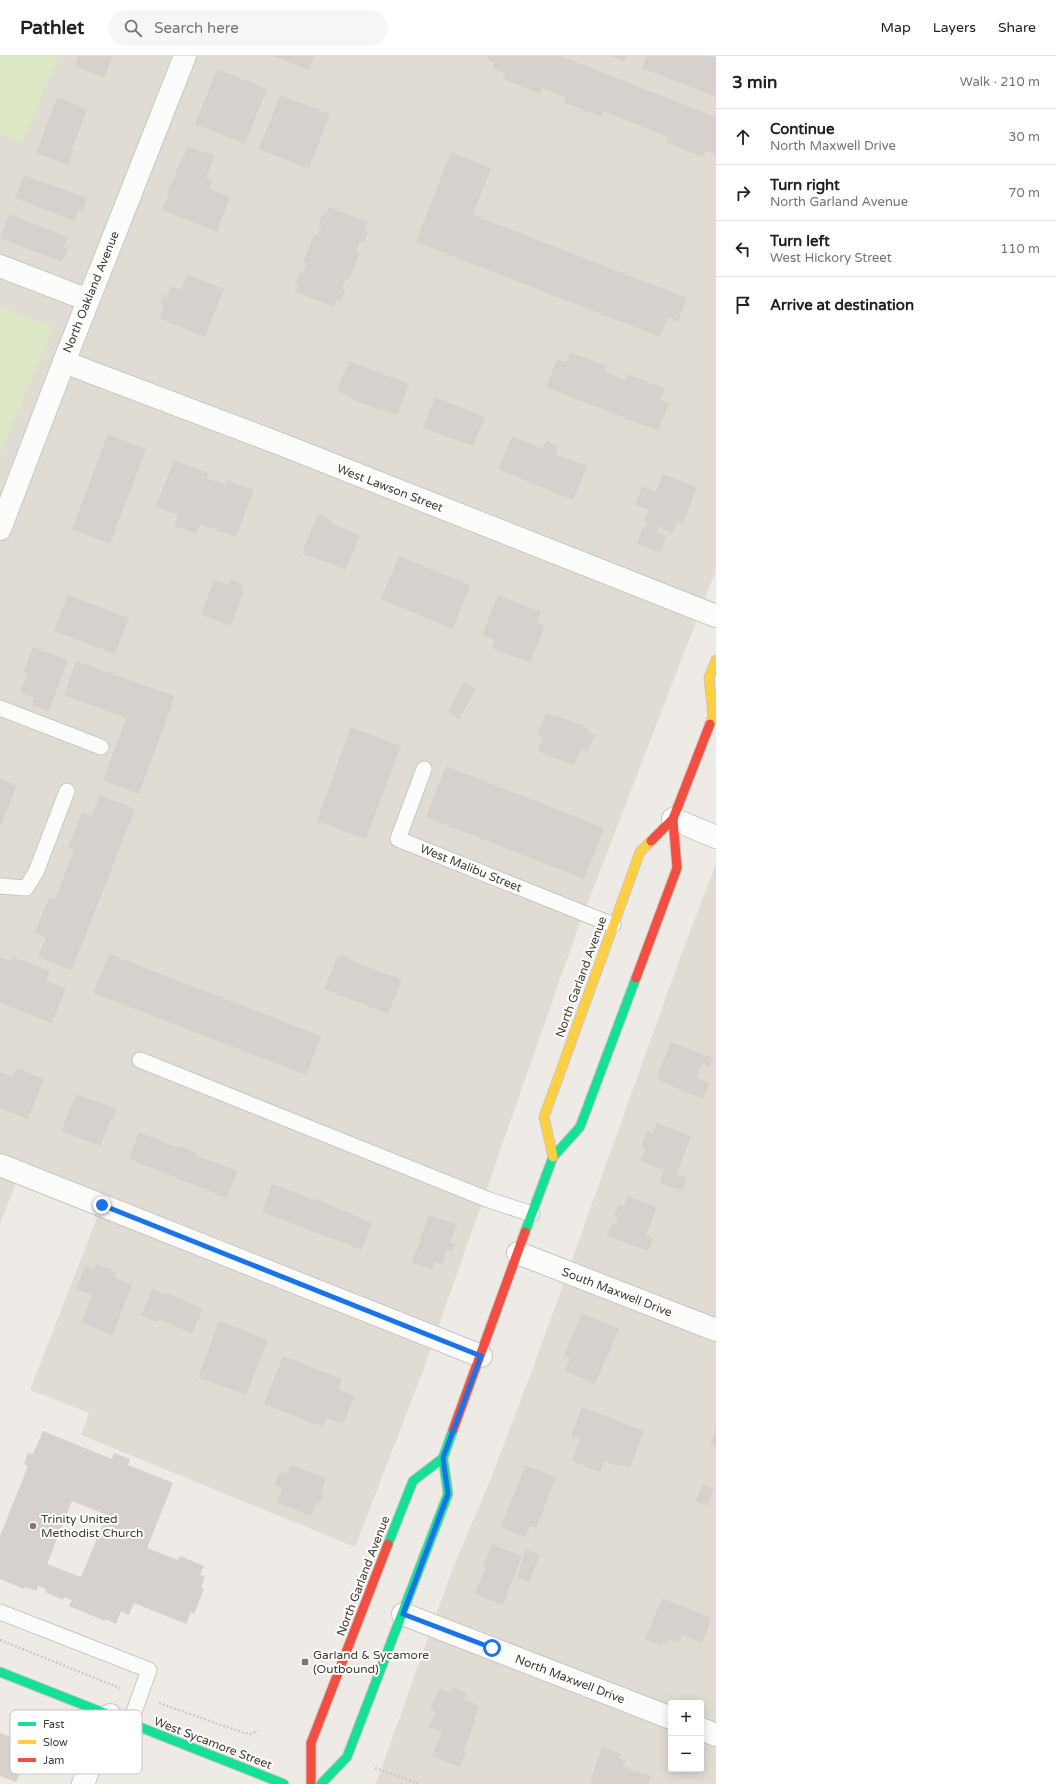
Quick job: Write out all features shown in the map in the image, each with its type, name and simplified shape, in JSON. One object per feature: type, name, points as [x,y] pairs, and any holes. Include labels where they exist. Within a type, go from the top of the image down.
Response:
[{"type":"main road","name":"North Garland Avenue","points":[[552,1157],[544,1117],[640,852],[673,819],[714,716],[709,678],[716,660]]},
{"type":"main road","name":"North Garland Avenue","points":[[321,1784],[348,1757],[448,1494],[443,1458],[552,1157],[580,1127],[677,868],[673,819]]},
{"type":"main road","name":"North Garland Avenue","points":[[311,1784],[311,1743],[413,1481],[443,1458]]},
{"type":"main road","name":"West Sycamore Street","points":[[0,1672],[97,1710]]},
{"type":"main road","name":"West Sycamore Street","points":[[142,1728],[284,1784]]},
{"type":"street","name":"North Oakland Avenue","points":[[0,529],[88,300],[185,56]]},
{"type":"street","points":[[0,266],[88,300]]},
{"type":"street","name":"West Lawson Street","points":[[64,362],[283,445],[716,616]]},
{"type":"street","points":[[673,819],[716,837]]},
{"type":"street","points":[[0,1165],[481,1356]]},
{"type":"street","name":"South Maxwell Drive","points":[[518,1254],[716,1330]]},
{"type":"street","name":"North Maxwell Drive","points":[[403,1614],[668,1717]]},
{"type":"street","points":[[704,1730],[716,1735]]},
{"type":"street","points":[[82,1784],[86,1774]]},
{"type":"lane","points":[[0,708],[101,746]]},
{"type":"lane","name":"West Malibu Street","points":[[424,770],[398,839],[613,925]]},
{"type":"lane","points":[[0,886],[26,888],[36,872],[67,791]]},
{"type":"lane","points":[[140,1060],[489,1200],[532,1214]]},
{"type":"lane","points":[[0,1612],[149,1670],[135,1710]]},
{"type":"path","points":[[375,1768],[420,1784]]},
{"type":"shaded area","points":[[0,56],[716,56],[716,570],[578,928],[423,1371],[355,1547],[81,1435],[89,1413],[30,1390],[102,1205],[20,1173],[0,1224]]},
{"type":"shaded area","points":[[716,864],[716,1784],[376,1784],[451,1573],[492,1476],[536,1360],[681,955]]},
{"type":"green space","points":[[0,56],[59,56],[21,143],[0,134]]},
{"type":"green space","points":[[0,306],[53,327],[0,454]]},
{"type":"building","points":[[79,56],[113,56],[104,78],[75,66]]},
{"type":"building","points":[[272,56],[314,56],[309,70]]},
{"type":"building","points":[[488,56],[560,56],[716,117],[716,155],[705,151],[703,157],[666,142],[668,137],[603,111],[601,117],[563,102],[566,97],[542,88],[540,94],[503,79],[505,73],[493,69],[495,63],[487,59]]},
{"type":"building","points":[[611,56],[627,56],[624,61]]},
{"type":"building","points":[[646,56],[711,56],[716,58],[716,97],[642,68]]},
{"type":"building","points":[[217,69],[267,89],[245,144],[195,124]]},
{"type":"building","points":[[280,95],[330,114],[309,169],[259,149]]},
{"type":"building","points":[[57,97],[87,109],[72,149],[74,150],[68,165],[36,153]]},
{"type":"building","points":[[188,146],[215,156],[206,178],[213,181],[210,189],[230,197],[217,232],[162,210],[169,194],[167,193],[171,182],[173,182],[177,173],[175,173]]},
{"type":"building","points":[[451,152],[491,168],[473,215],[687,298],[678,322],[668,317],[660,337],[416,242]]},
{"type":"building","points":[[24,175],[87,198],[82,212],[78,211],[74,221],[15,198]]},
{"type":"building","points":[[329,207],[368,222],[365,230],[368,232],[364,243],[360,241],[356,251],[360,252],[349,280],[346,279],[342,288],[345,290],[341,301],[337,300],[334,307],[295,292],[298,285],[295,283],[300,272],[303,273],[306,264],[303,263],[314,235],[317,236],[321,227],[318,225],[322,214],[325,215]]},
{"type":"building","points":[[9,214],[68,237],[64,247],[68,249],[62,262],[0,238]]},
{"type":"building","points":[[187,274],[224,289],[205,337],[159,318],[164,306],[160,304],[163,295],[167,297],[171,286],[181,290]]},
{"type":"building","points":[[570,352],[607,366],[605,372],[625,380],[627,374],[665,389],[660,400],[669,403],[658,431],[546,387],[557,359],[566,362]]},
{"type":"building","points":[[349,361],[409,384],[397,415],[351,399],[351,397],[337,391]]},
{"type":"building","points":[[435,397],[485,417],[473,446],[423,428]]},
{"type":"building","points":[[108,434],[146,449],[110,544],[72,529]]},
{"type":"building","points":[[512,436],[543,449],[546,441],[558,446],[555,454],[587,466],[573,500],[498,469]]},
{"type":"building","points":[[174,460],[208,473],[207,478],[225,485],[227,480],[254,490],[236,537],[200,524],[196,534],[174,526],[178,515],[156,506]]},
{"type":"building","points":[[663,474],[697,487],[683,524],[677,521],[673,533],[658,527],[656,532],[666,536],[661,552],[637,544],[643,527],[646,528],[648,523],[644,522],[649,510],[635,505],[642,486],[656,492]]},
{"type":"building","points":[[318,514],[331,520],[330,523],[360,535],[346,570],[302,553]]},
{"type":"building","points":[[399,556],[470,585],[453,629],[381,599]]},
{"type":"building","points":[[231,579],[243,584],[241,590],[244,591],[231,626],[201,615],[214,580],[229,585]]},
{"type":"building","points":[[68,595],[129,618],[115,654],[54,631]]},
{"type":"building","points":[[498,595],[541,612],[537,622],[545,626],[530,663],[492,648],[495,640],[482,635]]},
{"type":"building","points":[[33,647],[68,660],[49,711],[31,705],[34,698],[20,692],[27,674],[23,673]]},
{"type":"building","points":[[76,661],[175,696],[139,794],[103,781],[126,718],[64,695]]},
{"type":"building","points":[[464,682],[476,689],[459,719],[448,712]]},
{"type":"building","points":[[546,713],[553,716],[553,714],[588,728],[587,731],[595,735],[588,752],[581,749],[574,766],[538,751],[543,738],[537,735]]},
{"type":"building","points":[[351,727],[401,746],[366,839],[317,821]]},
{"type":"building","points":[[446,766],[604,828],[584,879],[426,817]]},
{"type":"building","points":[[0,779],[17,785],[0,828]]},
{"type":"building","points":[[100,795],[135,809],[72,970],[38,957],[46,937],[35,933],[49,897],[55,899],[74,850],[68,848],[82,812],[92,816]]},
{"type":"building","points":[[109,954],[321,1036],[306,1075],[93,993]]},
{"type":"building","points":[[341,954],[350,958],[349,960],[392,976],[393,974],[402,980],[388,1014],[324,989],[338,956],[341,957]]},
{"type":"building","points":[[0,957],[11,961],[13,957],[50,971],[46,981],[66,988],[52,1023],[0,1003]]},
{"type":"building","points":[[671,1042],[713,1058],[709,1067],[702,1064],[696,1078],[709,1083],[703,1099],[662,1082],[656,1078]]},
{"type":"building","points":[[17,1068],[44,1079],[28,1119],[0,1108],[0,1072],[13,1077]]},
{"type":"building","points":[[76,1094],[117,1109],[113,1120],[111,1119],[100,1146],[61,1131]]},
{"type":"building","points":[[656,1123],[691,1136],[677,1174],[687,1178],[682,1191],[660,1183],[664,1170],[640,1161],[645,1148],[641,1147],[647,1131],[653,1133]]},
{"type":"building","points":[[139,1132],[178,1148],[179,1146],[196,1152],[195,1155],[237,1171],[227,1198],[129,1159]]},
{"type":"building","points":[[272,1184],[314,1200],[314,1198],[372,1223],[362,1250],[262,1212]]},
{"type":"building","points":[[627,1196],[657,1207],[646,1235],[653,1238],[648,1251],[607,1236],[612,1222],[616,1224],[618,1218],[614,1216],[619,1204],[624,1206]]},
{"type":"building","points":[[429,1215],[457,1224],[450,1242],[455,1244],[452,1251],[447,1250],[442,1264],[435,1262],[432,1270],[412,1262]]},
{"type":"building","points":[[96,1264],[116,1272],[114,1277],[132,1285],[113,1335],[81,1323],[92,1295],[76,1289],[85,1266],[94,1269]]},
{"type":"building","points":[[152,1289],[166,1295],[167,1293],[203,1309],[192,1334],[159,1319],[157,1322],[141,1316]]},
{"type":"building","points":[[582,1313],[619,1329],[595,1384],[565,1371],[570,1358],[564,1355]]},
{"type":"building","points":[[219,1321],[268,1340],[246,1395],[198,1377]]},
{"type":"building","points":[[283,1356],[342,1379],[338,1389],[355,1396],[343,1424],[326,1418],[323,1427],[264,1404]]},
{"type":"building","points":[[582,1407],[644,1431],[630,1468],[620,1464],[619,1467],[604,1461],[600,1472],[572,1461],[580,1439],[571,1436]]},
{"type":"building","points":[[716,1428],[716,1447],[710,1444]]},
{"type":"building","name":"Trinity United Methodist Church","points":[[43,1431],[112,1459],[114,1453],[130,1459],[128,1465],[173,1483],[147,1548],[178,1560],[180,1556],[204,1566],[200,1575],[205,1576],[201,1588],[204,1589],[194,1614],[191,1612],[186,1624],[134,1603],[129,1615],[121,1611],[116,1624],[69,1606],[72,1600],[64,1597],[63,1600],[45,1592],[46,1589],[38,1586],[36,1591],[25,1587],[24,1589],[0,1579],[0,1536],[28,1466],[24,1464],[28,1453],[33,1454]],"holes":[[[72,1501],[107,1515],[81,1577],[47,1564]]]},
{"type":"building","points":[[291,1465],[326,1478],[321,1492],[324,1493],[320,1503],[317,1502],[311,1516],[276,1502],[282,1488],[274,1485],[280,1471],[287,1474]]},
{"type":"building","points":[[525,1465],[556,1477],[536,1528],[530,1526],[525,1537],[501,1527]]},
{"type":"building","points":[[703,1484],[714,1489],[707,1506],[695,1501]]},
{"type":"building","points":[[492,1544],[522,1556],[503,1605],[475,1594]]},
{"type":"building","points":[[526,1549],[540,1555],[529,1582],[517,1578]]},
{"type":"building","points":[[662,1598],[712,1618],[702,1643],[682,1635],[679,1643],[669,1639],[668,1644],[663,1642],[661,1646],[645,1639]]},
{"type":"building","points":[[452,1687],[467,1693],[464,1699],[480,1706],[474,1719],[476,1720],[463,1751],[466,1753],[459,1767],[432,1756],[442,1732],[429,1727],[436,1712],[430,1709],[439,1689],[449,1693]]},
{"type":"building","points":[[0,1733],[10,1737],[10,1774],[20,1774],[16,1782],[0,1776]]},
{"type":"building","points":[[602,1747],[621,1754],[619,1758],[626,1760],[623,1767],[651,1776],[648,1784],[596,1784],[590,1782]]},
{"type":"traffic: fast","points":[[525,1232],[553,1157],[580,1127],[636,978]]},
{"type":"traffic: fast","points":[[321,1784],[347,1757],[448,1494],[443,1458],[453,1430]]},
{"type":"traffic: fast","points":[[388,1544],[413,1481],[443,1458]]},
{"type":"traffic: fast","points":[[0,1672],[96,1710]]},
{"type":"traffic: fast","points":[[142,1728],[284,1784]]},
{"type":"traffic: slow","points":[[710,724],[713,717],[709,678],[716,660]]},
{"type":"traffic: slow","points":[[553,1157],[544,1117],[640,852],[651,841]]},
{"type":"traffic: jam","points":[[651,841],[673,819],[710,724]]},
{"type":"traffic: jam","points":[[636,978],[677,868],[673,819]]},
{"type":"traffic: jam","points":[[453,1430],[525,1232]]},
{"type":"traffic: jam","points":[[311,1784],[311,1743],[388,1544]]},
{"type":"place","name":"Trinity United Methodist Church","points":[[33,1526]]},
{"type":"place","name":"Garland & Sycamore (Outbound)","points":[[305,1662]]},
{"type":"route","points":[[102,1205],[481,1356],[443,1458],[448,1494],[403,1614],[492,1648]]}]
